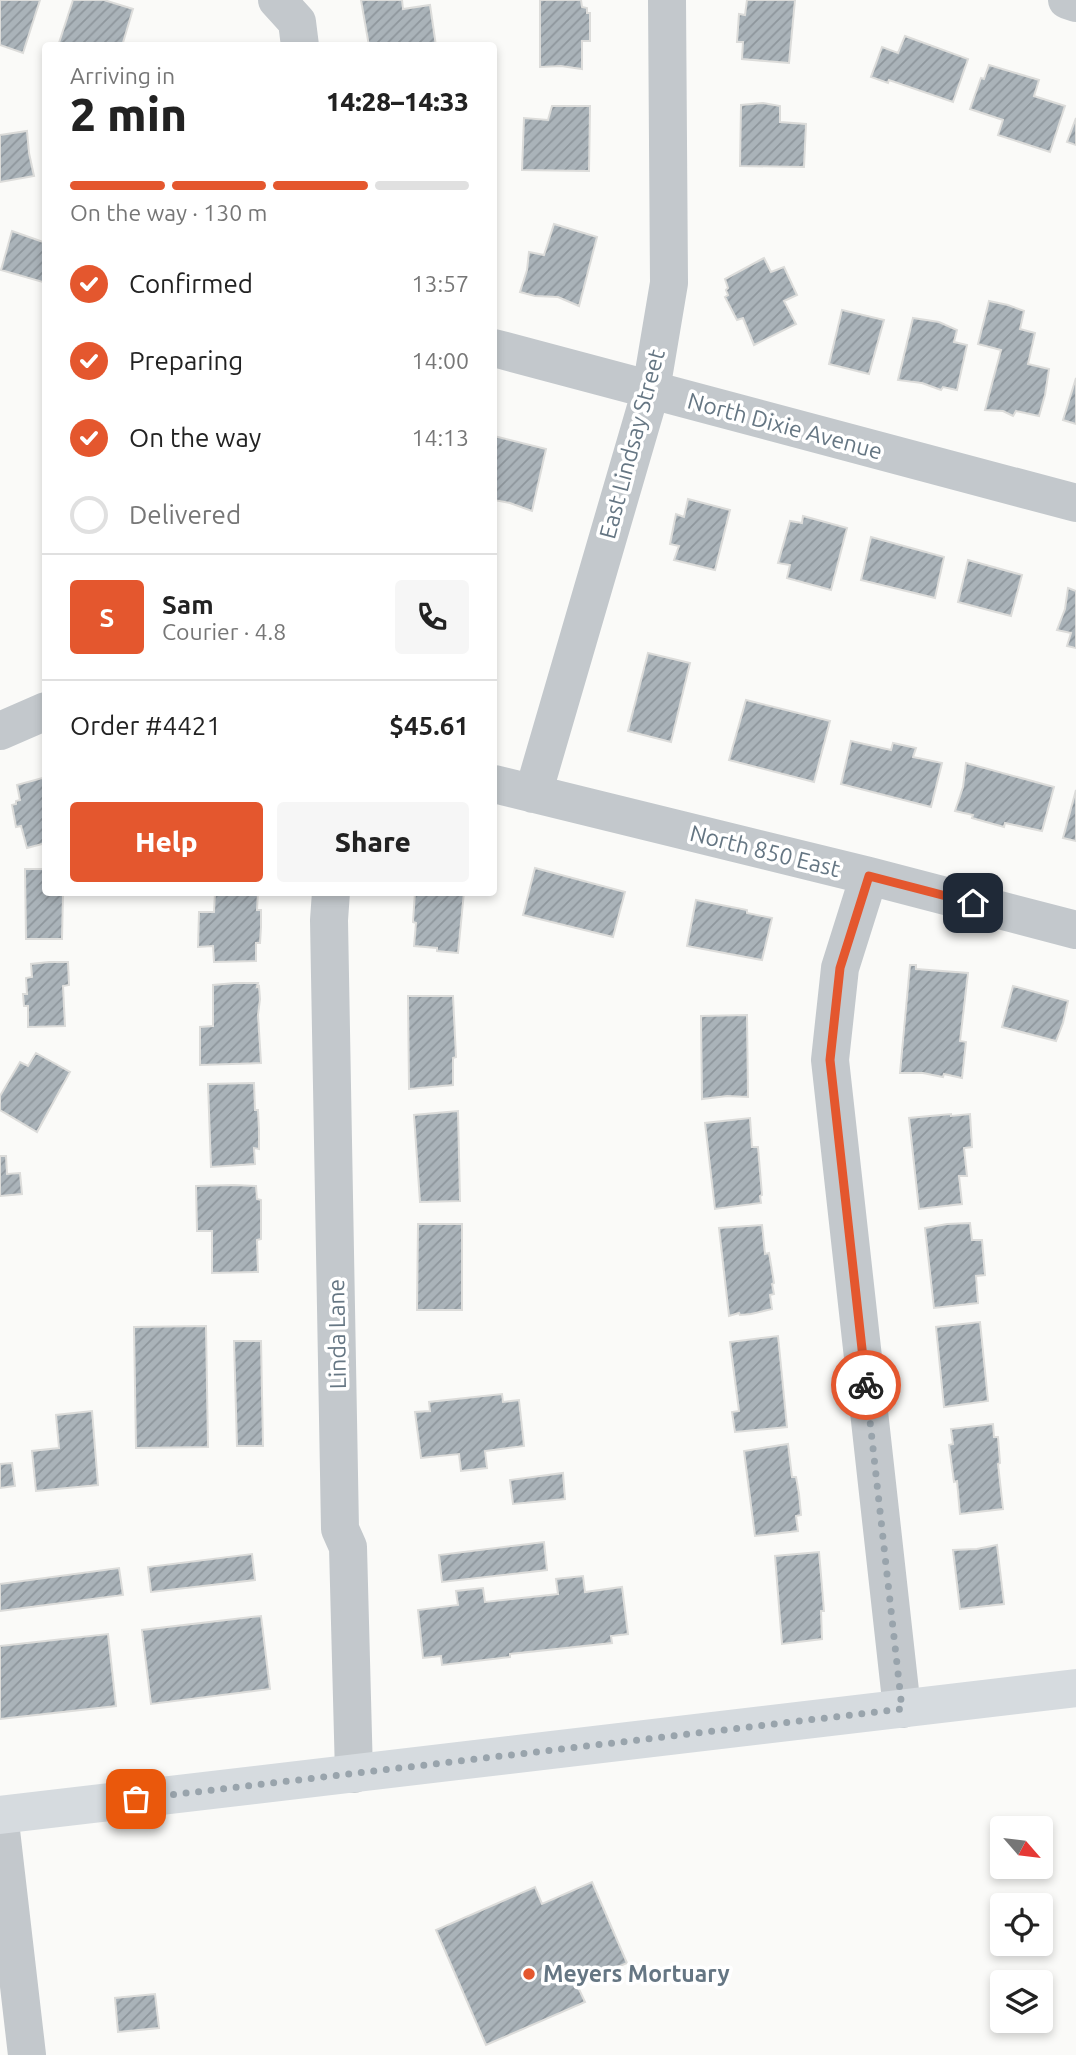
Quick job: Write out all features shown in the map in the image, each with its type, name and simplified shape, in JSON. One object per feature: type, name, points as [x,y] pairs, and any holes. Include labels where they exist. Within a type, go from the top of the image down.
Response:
[{"type":"main road","points":[[0,1815],[1076,1688]]},
{"type":"street","points":[[277,0],[297,22],[300,42]]},
{"type":"street","name":"East Lindsay Street","points":[[533,794],[651,390],[669,283],[667,0]]},
{"type":"street","points":[[1067,0],[1076,3]]},
{"type":"street","name":"North Dixie Avenue","points":[[497,349],[1076,503]]},
{"type":"street","points":[[0,731],[42,713]]},
{"type":"street","name":"North 850 East","points":[[497,785],[1076,930]]},
{"type":"street","points":[[869,876],[840,968],[830,1060],[902,1709]]},
{"type":"street","name":"Linda Lane","points":[[331,896],[340,1529],[348,1547],[354,1774]]},
{"type":"street","points":[[0,1822],[8,1949],[27,2055]]},
{"type":"building","points":[[0,0],[40,0],[23,53],[0,45]]},
{"type":"building","points":[[73,0],[104,0],[133,9],[123,42],[59,42]]},
{"type":"building","points":[[361,0],[402,0],[403,9],[430,5],[435,42],[368,42]]},
{"type":"building","points":[[540,0],[581,0],[582,7],[587,8],[587,13],[590,13],[590,41],[582,41],[582,69],[540,67]]},
{"type":"building","points":[[747,0],[795,0],[789,63],[742,59],[743,42],[737,42],[739,14],[745,15]]},
{"type":"building","points":[[905,36],[968,59],[953,102],[889,80],[888,83],[871,77],[882,47],[898,53]]},
{"type":"building","points":[[989,65],[1039,80],[1034,96],[1065,106],[1050,152],[998,135],[1003,120],[970,109],[981,78],[984,79]]},
{"type":"building","points":[[763,103],[780,106],[780,122],[806,124],[804,167],[740,166],[741,105]]},
{"type":"building","points":[[552,106],[590,106],[589,171],[522,170],[524,118],[548,120]]},
{"type":"building","points":[[1076,118],[1076,145],[1067,142]]},
{"type":"building","points":[[27,131],[34,176],[0,182],[0,135]]},
{"type":"building","points":[[554,224],[597,237],[579,306],[558,297],[520,292],[529,252],[544,255]]},
{"type":"building","points":[[12,231],[42,242],[42,282],[1,270]]},
{"type":"building","points":[[764,258],[771,272],[784,267],[797,295],[784,301],[796,324],[754,345],[743,318],[737,320],[725,297],[728,295],[728,288],[725,279]]},
{"type":"building","points":[[989,301],[1024,311],[1020,329],[1035,333],[1028,364],[1049,369],[1039,416],[1016,411],[1013,416],[1003,411],[985,410],[1001,350],[978,344]]},
{"type":"building","points":[[842,310],[884,320],[869,374],[829,364]]},
{"type":"building","points":[[913,318],[939,322],[957,330],[954,342],[967,345],[957,390],[943,387],[941,390],[922,383],[898,380]]},
{"type":"building","points":[[1076,378],[1076,424],[1063,420]]},
{"type":"building","points":[[497,437],[546,449],[532,511],[497,501]]},
{"type":"building","points":[[688,499],[730,510],[715,570],[674,560],[679,546],[670,544],[676,514],[684,517]]},
{"type":"building","points":[[803,516],[847,528],[831,590],[787,578],[790,565],[778,563],[790,521],[802,523]]},
{"type":"building","points":[[871,537],[944,557],[935,598],[861,580]]},
{"type":"building","points":[[968,560],[1022,575],[1011,616],[958,602]]},
{"type":"building","points":[[1068,588],[1076,591],[1076,648],[1067,646],[1071,633],[1057,630],[1065,609]]},
{"type":"building","points":[[648,653],[690,663],[671,742],[628,731]]},
{"type":"building","points":[[746,700],[830,721],[814,782],[729,760]]},
{"type":"building","points":[[851,741],[891,750],[893,743],[916,748],[913,757],[942,763],[931,807],[841,784]]},
{"type":"building","points":[[966,763],[1054,787],[1042,831],[1005,823],[1004,827],[955,811],[963,787]]},
{"type":"building","points":[[42,778],[42,844],[27,848],[21,826],[16,827],[12,805],[20,800],[17,785]]},
{"type":"building","points":[[1076,790],[1076,841],[1063,838]]},
{"type":"building","points":[[535,868],[625,892],[613,937],[523,915]]},
{"type":"building","points":[[25,869],[42,869],[42,896],[63,896],[62,939],[26,939]]},
{"type":"building","points":[[215,896],[258,896],[257,910],[261,910],[261,927],[260,943],[256,943],[256,961],[214,962],[213,946],[198,947],[199,912],[214,912]]},
{"type":"building","points":[[415,896],[464,896],[458,953],[414,946],[416,923],[413,922]]},
{"type":"building","points":[[696,900],[772,918],[762,960],[687,946]]},
{"type":"building","points":[[68,962],[69,985],[63,986],[65,1026],[28,1027],[28,1006],[24,1006],[23,994],[27,994],[26,978],[32,977],[31,964]]},
{"type":"building","points":[[910,965],[916,965],[916,969],[968,973],[960,1041],[966,1042],[962,1078],[944,1074],[943,1077],[923,1073],[900,1073]]},
{"type":"building","points":[[258,983],[257,987],[259,986],[261,1063],[200,1065],[200,1027],[213,1026],[213,985]]},
{"type":"building","points":[[1013,986],[1068,1001],[1056,1041],[1002,1027]]},
{"type":"building","points":[[408,996],[453,996],[456,1057],[453,1058],[453,1085],[409,1089]]},
{"type":"building","points":[[747,1015],[748,1097],[702,1099],[701,1016]]},
{"type":"building","points":[[36,1053],[70,1072],[37,1132],[0,1110],[0,1096],[20,1062],[28,1066]]},
{"type":"building","points":[[254,1083],[259,1130],[259,1149],[254,1148],[255,1164],[211,1167],[208,1084]]},
{"type":"building","points":[[458,1111],[460,1201],[420,1202],[414,1115]]},
{"type":"building","points":[[970,1114],[972,1147],[964,1148],[967,1176],[959,1176],[962,1204],[919,1209],[909,1118]]},
{"type":"building","points":[[750,1118],[752,1147],[758,1147],[761,1203],[715,1209],[705,1123]]},
{"type":"building","points":[[0,1156],[6,1156],[7,1174],[20,1173],[22,1194],[0,1196]]},
{"type":"building","points":[[196,1186],[256,1186],[257,1199],[261,1200],[261,1239],[257,1240],[258,1272],[212,1273],[212,1231],[197,1231]]},
{"type":"building","points":[[970,1223],[972,1240],[982,1240],[985,1275],[976,1276],[978,1303],[934,1308],[925,1228]]},
{"type":"building","points":[[418,1224],[462,1224],[462,1310],[417,1310]]},
{"type":"building","points":[[762,1225],[765,1254],[769,1253],[774,1283],[774,1294],[770,1295],[772,1309],[729,1316],[719,1228]]},
{"type":"building","points":[[980,1322],[988,1401],[944,1407],[936,1327]]},
{"type":"building","points":[[206,1326],[208,1447],[136,1448],[134,1327]]},
{"type":"building","points":[[778,1336],[787,1427],[735,1432],[732,1412],[739,1411],[730,1342]]},
{"type":"building","points":[[234,1341],[261,1341],[263,1446],[237,1446]]},
{"type":"building","points":[[502,1394],[503,1402],[519,1400],[524,1446],[485,1451],[487,1468],[461,1471],[459,1454],[421,1458],[415,1412],[430,1411],[429,1402]]},
{"type":"building","points":[[92,1411],[98,1485],[36,1491],[32,1451],[59,1448],[56,1415]]},
{"type":"building","points":[[993,1424],[994,1437],[998,1437],[1003,1509],[960,1514],[957,1481],[954,1482],[949,1445],[953,1444],[951,1429]]},
{"type":"building","points":[[788,1444],[792,1477],[796,1477],[799,1494],[801,1515],[796,1516],[798,1531],[755,1536],[744,1451]]},
{"type":"building","points":[[12,1463],[15,1486],[0,1488],[0,1464]]},
{"type":"building","points":[[563,1473],[565,1499],[513,1504],[510,1480]]},
{"type":"building","points":[[544,1542],[547,1570],[442,1582],[439,1555]]},
{"type":"building","points":[[997,1545],[1004,1604],[960,1609],[953,1550]]},
{"type":"building","points":[[819,1552],[824,1611],[821,1611],[822,1639],[782,1644],[775,1556]]},
{"type":"building","points":[[252,1554],[255,1580],[151,1592],[148,1567]]},
{"type":"building","points":[[119,1568],[123,1595],[0,1611],[0,1584]]},
{"type":"building","points":[[583,1576],[585,1592],[622,1587],[628,1634],[611,1636],[612,1643],[510,1654],[510,1657],[442,1665],[441,1656],[423,1658],[418,1610],[458,1605],[456,1591],[483,1588],[485,1602],[558,1594],[556,1579]]},
{"type":"building","points":[[261,1616],[270,1689],[151,1704],[142,1630]]},
{"type":"building","points":[[108,1634],[116,1706],[0,1719],[0,1646]]},
{"type":"building","name":"Meyers Mortuary","points":[[592,1882],[627,1963],[577,1985],[585,2002],[486,2045],[436,1930],[535,1887],[542,1904]]},
{"type":"building","points":[[155,1994],[159,2028],[118,2032],[115,1998]]},
{"type":"way so far","points":[[136,1799],[902,1709],[866,1385]]},
{"type":"place","name":"Meyers Mortuary","points":[[529,1974]]},
{"type":"route","points":[[866,1385],[830,1060],[840,968],[869,876],[973,903]]}]
